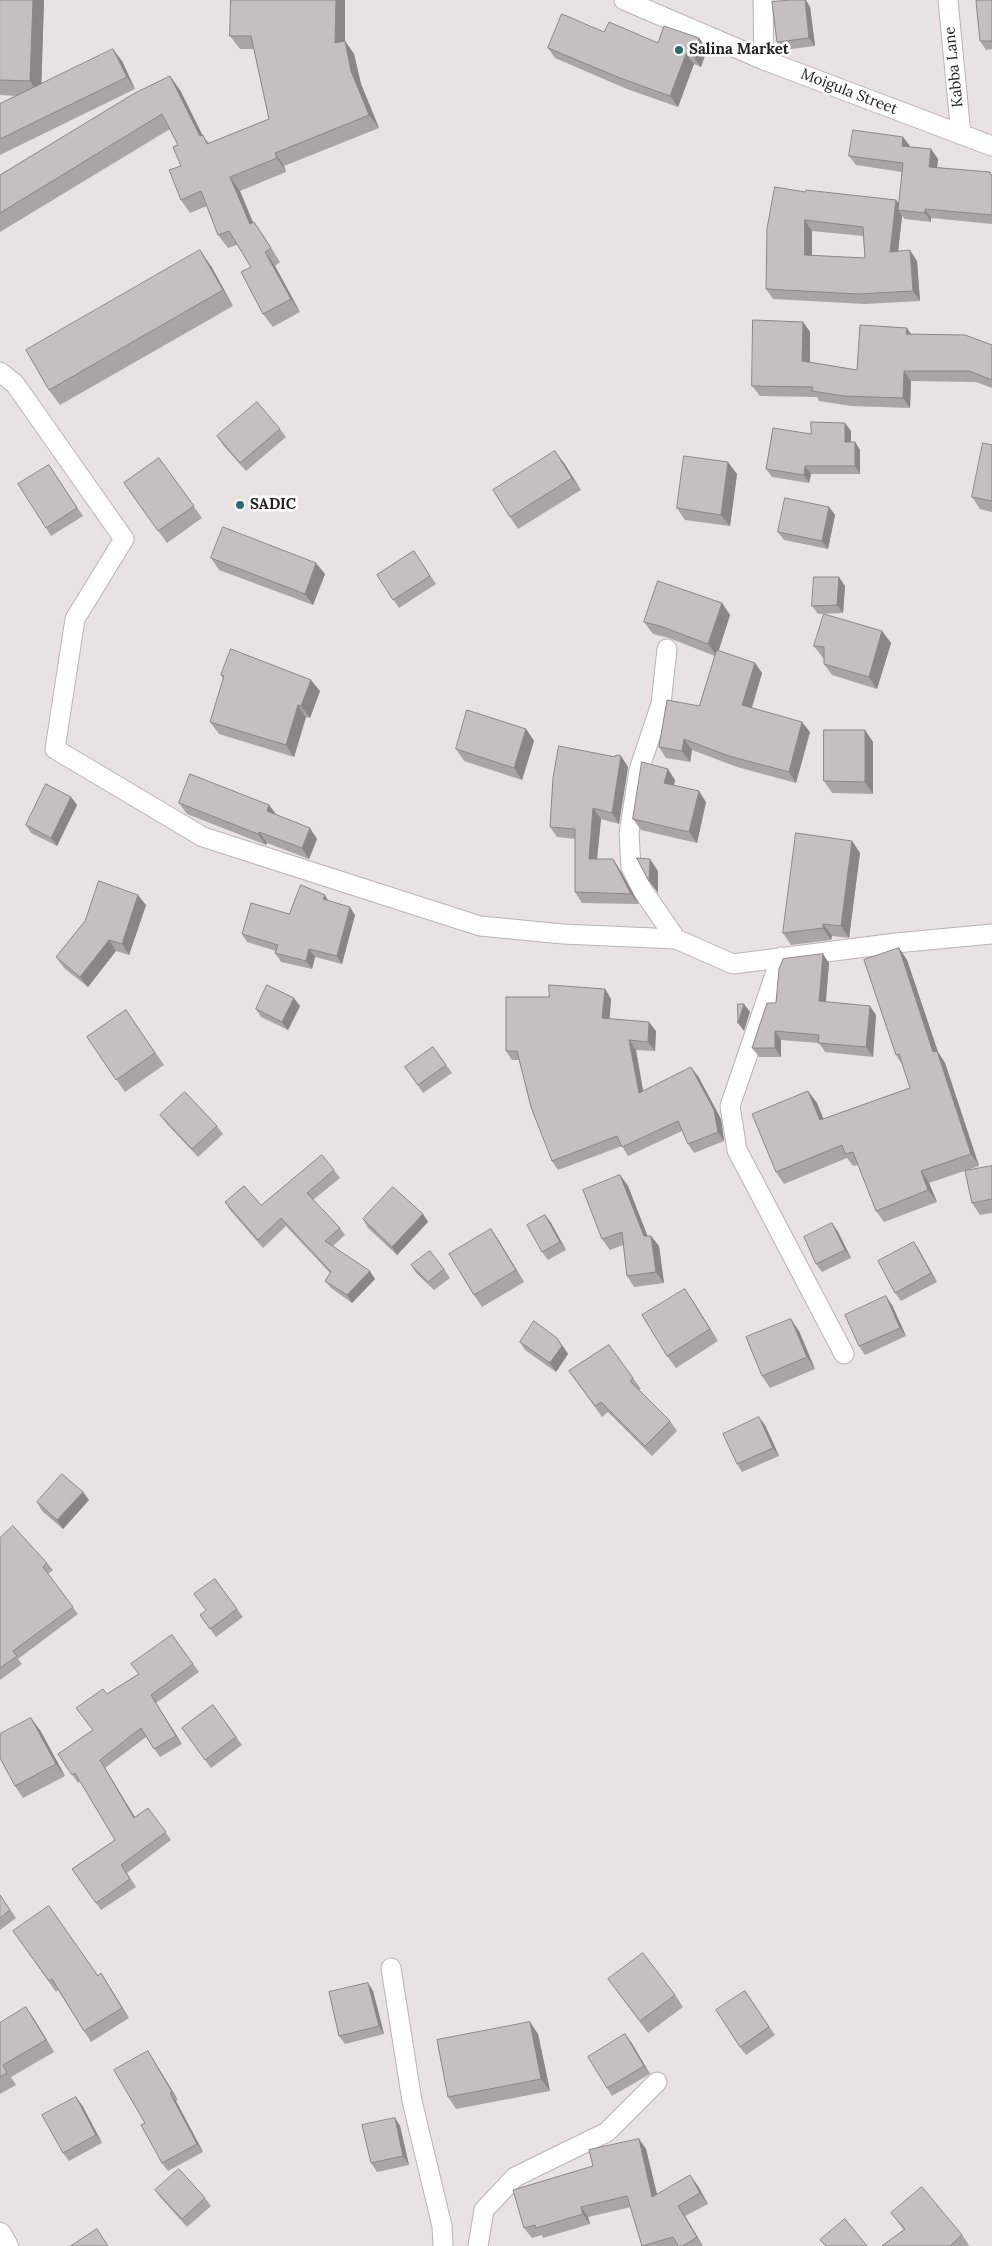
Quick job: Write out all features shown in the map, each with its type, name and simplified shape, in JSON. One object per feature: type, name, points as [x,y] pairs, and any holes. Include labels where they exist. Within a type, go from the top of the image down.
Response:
[{"type":"street","name":"Moigula Street","points":[[624,0],[764,60],[992,146]]},
{"type":"street","points":[[763,0],[764,60]]},
{"type":"street","name":"Kabba Lane","points":[[948,0],[961,135]]},
{"type":"street","points":[[0,372],[15,384],[124,539],[75,619],[55,749],[203,837],[480,926],[564,934],[676,939],[732,964],[896,943],[992,934]]},
{"type":"street","points":[[667,649],[661,704],[639,770],[628,833],[631,867],[643,891],[676,939]]},
{"type":"street","points":[[781,957],[730,1106],[737,1150],[844,1354]]},
{"type":"street","points":[[392,1968],[412,2101],[442,2226],[443,2246]]},
{"type":"street","points":[[478,2246],[484,2210],[515,2177],[607,2132],[657,2082]]},
{"type":"street","points":[[0,2234],[7,2246]]},
{"type":"building","points":[[0,0],[33,0],[30,81],[0,80]]},
{"type":"building","points":[[231,0],[336,0],[335,43],[345,41],[351,71],[369,115],[275,153],[277,158],[230,177],[250,224],[254,222],[271,248],[265,252],[291,299],[263,314],[241,272],[251,267],[229,231],[218,235],[201,191],[181,200],[169,170],[181,166],[173,147],[178,145],[162,114],[0,213],[0,175],[135,93],[170,76],[200,136],[203,135],[207,144],[269,119],[251,36],[230,36]]},
{"type":"building","points":[[805,0],[809,38],[777,42],[772,2]]},
{"type":"building","points":[[992,0],[992,41],[980,41],[976,1]]},
{"type":"building","points":[[562,14],[604,32],[609,22],[658,43],[664,26],[699,38],[693,56],[686,54],[670,96],[620,78],[548,48]]},
{"type":"building","points":[[113,49],[127,77],[0,139],[0,104]]},
{"type":"building","points":[[853,130],[903,137],[902,146],[931,149],[929,167],[990,172],[992,175],[992,215],[925,209],[925,213],[898,210],[903,163],[849,156]]},
{"type":"building","points":[[775,187],[805,192],[806,190],[896,200],[890,252],[910,250],[913,291],[858,294],[766,289],[767,229]],"holes":[[[805,220],[863,227],[865,258],[805,255]]]},
{"type":"building","points":[[200,250],[223,290],[49,390],[26,350]]},
{"type":"building","points":[[753,320],[803,322],[802,361],[857,370],[860,325],[907,328],[906,334],[965,335],[992,345],[992,380],[969,371],[904,371],[903,398],[844,396],[812,391],[813,387],[752,386]]},
{"type":"building","points":[[257,402],[280,429],[240,463],[217,436]]},
{"type":"building","points":[[811,422],[845,423],[845,442],[855,442],[855,466],[805,466],[804,475],[766,469],[773,428],[811,434]]},
{"type":"building","points":[[983,443],[992,445],[992,501],[972,497]]},
{"type":"building","points":[[555,451],[572,478],[510,517],[493,490]]},
{"type":"building","points":[[684,456],[728,462],[721,515],[677,508]]},
{"type":"building","points":[[159,458],[194,506],[158,531],[124,483]]},
{"type":"building","points":[[49,465],[77,508],[46,528],[18,484]]},
{"type":"building","points":[[785,498],[829,507],[822,541],[778,532]]},
{"type":"building","points":[[223,527],[316,563],[305,594],[211,558]]},
{"type":"building","points":[[414,551],[430,576],[393,600],[377,575]]},
{"type":"building","points":[[814,577],[839,577],[837,605],[812,606]]},
{"type":"building","points":[[658,581],[722,603],[708,644],[644,622]]},
{"type":"building","points":[[824,614],[882,631],[869,677],[824,664],[824,647],[814,646]]},
{"type":"building","points":[[231,649],[311,680],[301,706],[298,705],[286,745],[210,722],[224,676],[221,675]]},
{"type":"building","points":[[717,650],[755,663],[742,705],[802,722],[789,772],[729,756],[684,739],[682,751],[659,747],[667,700],[699,706]]},
{"type":"building","points":[[467,710],[526,729],[514,768],[456,749]]},
{"type":"building","points":[[824,730],[865,730],[865,782],[824,781]]},
{"type":"building","points":[[559,746],[615,757],[616,755],[621,756],[612,813],[593,808],[589,859],[613,859],[631,894],[575,892],[575,829],[550,827],[553,778]]},
{"type":"building","points":[[642,762],[668,769],[664,783],[699,791],[689,832],[633,819]]},
{"type":"building","points":[[190,774],[269,805],[267,811],[310,828],[302,848],[259,832],[258,834],[179,803]]},
{"type":"building","points":[[46,784],[71,797],[51,838],[26,825]]},
{"type":"building","points":[[796,833],[852,841],[841,926],[823,924],[823,928],[783,933]]},
{"type":"building","points":[[637,858],[650,859],[649,881]]},
{"type":"building","points":[[99,881],[138,895],[122,944],[109,940],[80,977],[56,957],[85,921]]},
{"type":"building","points":[[301,885],[325,895],[323,899],[350,907],[337,956],[309,949],[306,961],[275,953],[278,945],[242,934],[251,903],[289,914]]},
{"type":"building","points":[[899,948],[933,1052],[937,1051],[971,1154],[921,1171],[928,1190],[876,1211],[853,1152],[845,1154],[842,1145],[776,1172],[752,1114],[808,1091],[820,1120],[910,1088],[899,1054],[896,1055],[864,960]]},
{"type":"building","points":[[823,954],[819,1001],[870,1006],[866,1047],[818,1043],[819,1035],[775,1031],[775,1048],[752,1048],[767,1003],[776,1003],[779,969],[783,959]]},
{"type":"building","points":[[267,985],[294,998],[282,1022],[256,1009]]},
{"type":"building","points":[[549,985],[605,989],[602,1018],[649,1022],[648,1042],[629,1040],[639,1093],[691,1067],[714,1110],[718,1132],[688,1144],[678,1121],[622,1147],[617,1136],[552,1161],[531,1107],[517,1051],[506,1051],[506,997],[549,997]]},
{"type":"building","points":[[738,1004],[744,1004],[738,1023]]},
{"type":"building","points":[[126,1010],[155,1053],[116,1080],[87,1037]]},
{"type":"building","points":[[433,1047],[446,1065],[418,1085],[405,1067]]},
{"type":"building","points":[[185,1092],[217,1126],[192,1149],[160,1115]]},
{"type":"building","points":[[322,1155],[334,1170],[307,1193],[340,1228],[325,1241],[370,1271],[347,1295],[325,1281],[331,1272],[281,1218],[258,1240],[225,1202],[244,1186],[261,1205]]},
{"type":"building","points":[[992,1166],[992,1199],[972,1203],[965,1171]]},
{"type":"building","points":[[620,1175],[644,1236],[651,1236],[656,1272],[627,1276],[622,1232],[602,1239],[583,1190]]},
{"type":"building","points":[[393,1187],[423,1214],[392,1247],[363,1219]]},
{"type":"building","points":[[545,1215],[560,1242],[542,1252],[527,1225]]},
{"type":"building","points":[[832,1223],[845,1250],[816,1264],[804,1237]]},
{"type":"building","points":[[491,1229],[516,1270],[474,1295],[449,1254]]},
{"type":"building","points":[[914,1242],[931,1273],[895,1293],[878,1261]]},
{"type":"building","points":[[430,1251],[444,1269],[428,1282],[411,1265]]},
{"type":"building","points":[[685,1289],[710,1329],[667,1356],[642,1315]]},
{"type":"building","points":[[886,1296],[900,1328],[859,1346],[845,1315]]},
{"type":"building","points":[[791,1319],[807,1357],[762,1376],[746,1337]]},
{"type":"building","points":[[534,1321],[557,1338],[562,1346],[550,1363],[520,1342]]},
{"type":"building","points":[[609,1345],[633,1378],[630,1381],[670,1421],[645,1446],[601,1402],[595,1406],[569,1371]]},
{"type":"building","points":[[759,1417],[773,1448],[737,1464],[723,1434]]},
{"type":"building","points":[[62,1474],[83,1492],[57,1520],[37,1502]]},
{"type":"building","points":[[13,1526],[47,1563],[43,1567],[73,1607],[13,1651],[17,1656],[0,1668],[0,1538]]},
{"type":"building","points":[[215,1579],[237,1609],[210,1629],[200,1615],[206,1610],[194,1594]]},
{"type":"building","points":[[172,1635],[193,1664],[151,1695],[176,1736],[154,1749],[141,1728],[100,1760],[134,1818],[148,1808],[166,1832],[121,1865],[130,1879],[96,1903],[72,1869],[115,1840],[75,1773],[72,1775],[58,1754],[93,1730],[76,1708],[103,1689],[107,1694],[139,1674],[131,1664]]},
{"type":"building","points":[[213,1705],[236,1737],[205,1760],[182,1728]]},
{"type":"building","points":[[31,1718],[56,1764],[15,1786],[0,1758],[0,1734]]},
{"type":"building","points":[[0,1895],[10,1910],[0,1918]]},
{"type":"building","points":[[49,1906],[98,1976],[101,1973],[122,2008],[84,2031],[52,1979],[49,1981],[13,1931]]},
{"type":"building","points":[[643,1953],[675,1995],[640,2021],[608,1979]]},
{"type":"building","points":[[368,1983],[379,2026],[339,2036],[329,1992]]},
{"type":"building","points":[[745,1991],[769,2027],[740,2047],[716,2010]]},
{"type":"building","points":[[26,2007],[46,2040],[3,2065],[7,2073],[0,2077],[0,2023]]},
{"type":"building","points":[[530,2022],[541,2079],[448,2097],[437,2040]]},
{"type":"building","points":[[625,2034],[644,2066],[607,2088],[588,2057]]},
{"type":"building","points":[[148,2051],[172,2092],[170,2093],[197,2144],[162,2163],[141,2125],[145,2123],[114,2070]]},
{"type":"building","points":[[76,2097],[96,2135],[63,2153],[42,2115]]},
{"type":"building","points":[[395,2118],[403,2156],[371,2163],[362,2125]]},
{"type":"building","points":[[639,2139],[652,2197],[690,2175],[700,2193],[678,2206],[697,2237],[683,2246],[678,2246],[673,2237],[642,2246],[627,2196],[581,2207],[583,2214],[536,2228],[535,2225],[524,2228],[513,2190],[593,2166],[589,2150]]},
{"type":"building","points":[[179,2169],[205,2198],[182,2219],[155,2190]]},
{"type":"building","points":[[922,2187],[962,2235],[950,2246],[882,2246],[905,2229],[891,2213]]},
{"type":"building","points":[[845,2219],[867,2246],[826,2246],[820,2240]]},
{"type":"building","points":[[97,2229],[108,2246],[71,2246]]},
{"type":"place","name":"Salina Market","points":[[679,50]]},
{"type":"place","name":"SADIC","points":[[240,505]]}]
